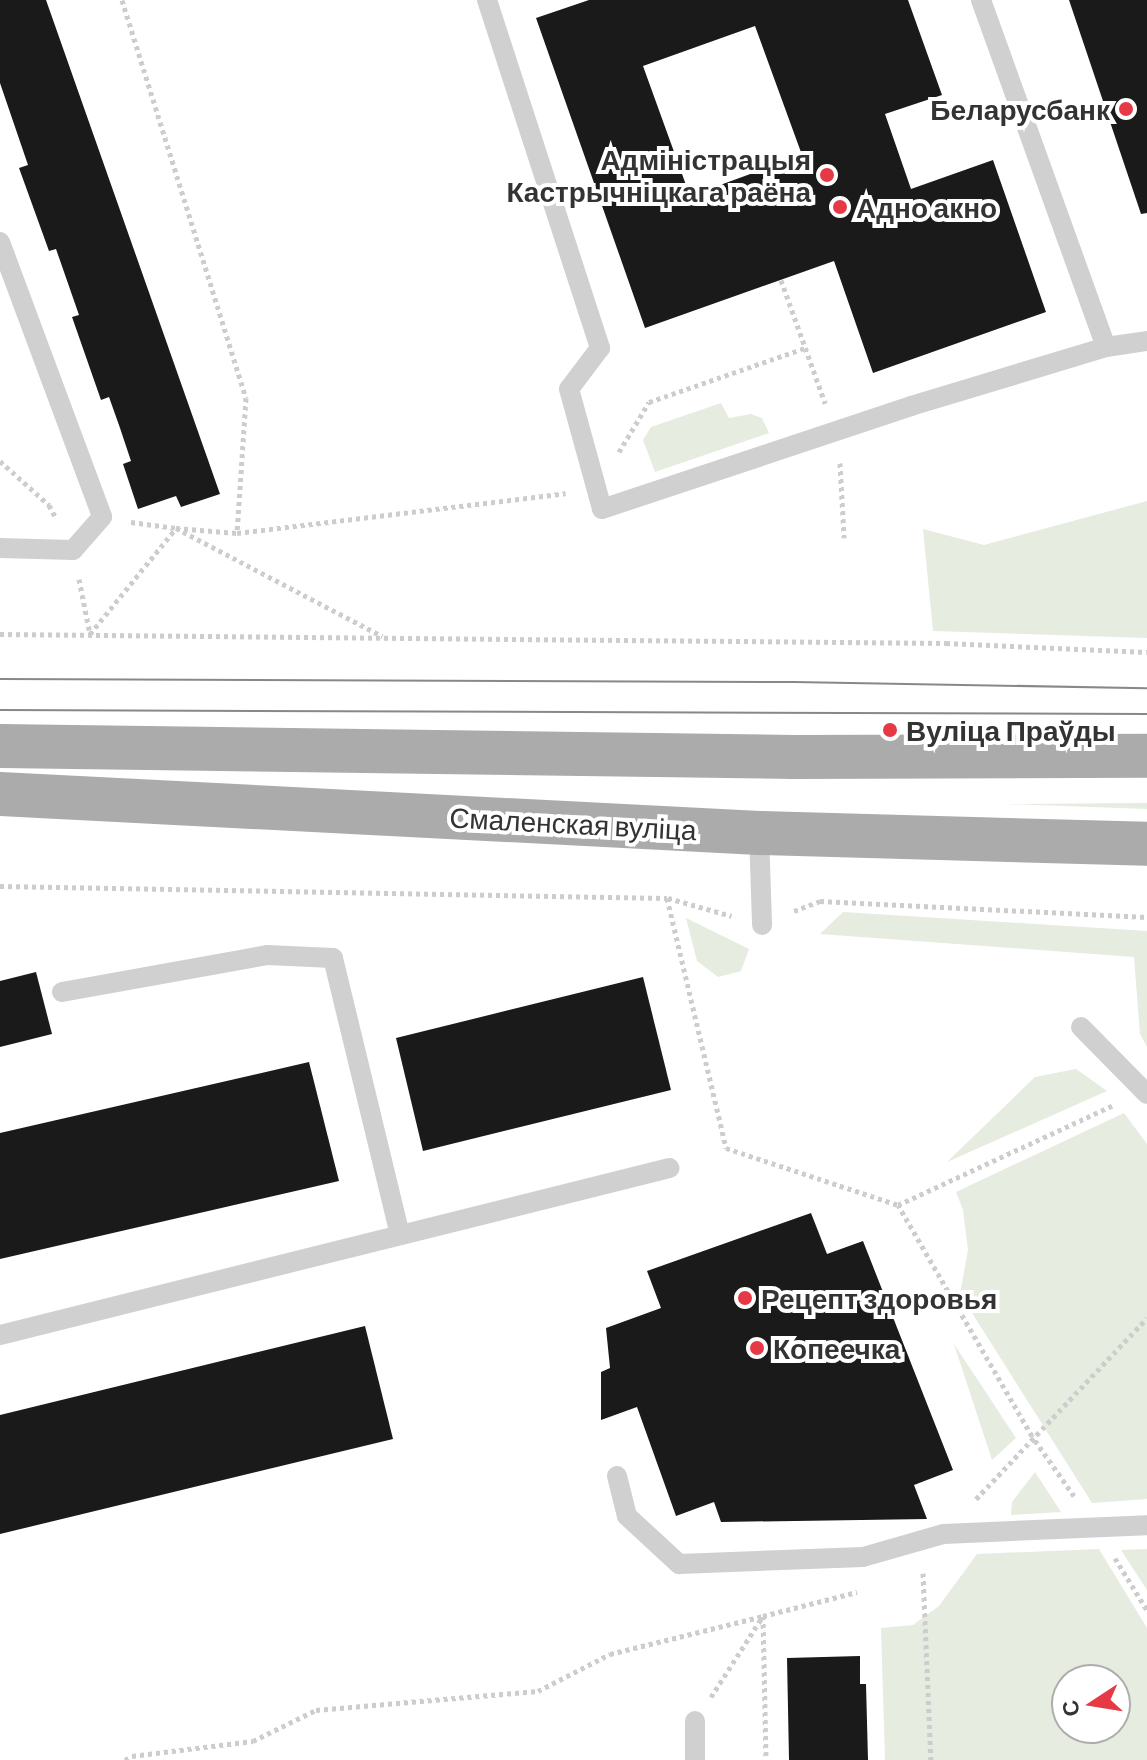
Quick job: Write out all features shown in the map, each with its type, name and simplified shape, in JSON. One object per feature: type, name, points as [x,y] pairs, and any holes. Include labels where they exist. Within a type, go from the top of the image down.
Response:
[{"type":"main road","points":[[0,746],[794,757],[1147,756]]},
{"type":"main road","name":"Смаленская вуліца","points":[[0,794],[759,833],[1147,844]]},
{"type":"lane","points":[[487,0],[600,348],[569,389],[602,509],[898,410],[1106,347],[1147,341]]},
{"type":"lane","points":[[981,0],[1106,347]]},
{"type":"lane","points":[[0,242],[102,517],[73,550],[0,548]]},
{"type":"lane","points":[[759,833],[762,925]]},
{"type":"lane","points":[[62,992],[267,955],[333,958],[400,1235]]},
{"type":"lane","points":[[1081,1027],[1145,1092]]},
{"type":"lane","points":[[0,1335],[670,1168]]},
{"type":"lane","points":[[617,1476],[627,1516],[679,1564],[863,1557],[944,1534],[1147,1525]]},
{"type":"lane","points":[[695,1721],[695,1760]]},
{"type":"path","points":[[122,0],[246,398],[237,533]]},
{"type":"path","points":[[781,280],[820,390]]},
{"type":"path","points":[[102,517],[237,533],[597,489],[649,402],[805,348]]},
{"type":"path","points":[[0,461],[49,505],[73,550],[90,634]]},
{"type":"path","points":[[843,475],[844,538]]},
{"type":"path","points":[[90,634],[176,528]]},
{"type":"path","points":[[176,528],[384,637]]},
{"type":"path","points":[[0,634],[946,643],[1147,652]]},
{"type":"path","points":[[0,886],[667,898],[762,925],[820,901],[1147,917]]},
{"type":"path","points":[[667,898],[726,1148],[898,1205],[1032,1436],[1147,1318]]},
{"type":"path","points":[[898,1205],[1145,1092]]},
{"type":"path","points":[[922,1559],[931,1760]]},
{"type":"path","points":[[125,1760],[132,1756],[253,1741],[316,1710],[538,1691],[610,1654],[869,1589]]},
{"type":"path","points":[[695,1721],[763,1616]]},
{"type":"path","points":[[763,1616],[766,1760]]},
{"type":"shaded area","points":[[721,403],[729,418],[751,414],[762,418],[769,433],[655,472],[643,440],[651,427]]},
{"type":"shaded area","points":[[1147,501],[1147,638],[933,631],[923,529],[984,545]]},
{"type":"shaded area","points":[[1147,803],[1147,809],[1006,804]]},
{"type":"shaded area","points":[[843,912],[1147,931],[1147,1047],[1140,1034],[1134,957],[820,934]]},
{"type":"shaded area","points":[[686,918],[749,949],[741,971],[718,977],[697,961]]},
{"type":"shaded area","points":[[1076,1069],[1107,1091],[947,1162],[1035,1077]]},
{"type":"shaded area","points":[[1124,1113],[1147,1144],[1147,1499],[1092,1503],[960,1294],[968,1250],[963,1210],[956,1192]]},
{"type":"shaded area","points":[[954,1344],[1016,1438],[992,1460]]},
{"type":"shaded area","points":[[1035,1472],[1061,1512],[1011,1515],[1012,1502]]},
{"type":"shaded area","points":[[1099,1549],[1147,1628],[1147,1760],[885,1760],[881,1628],[913,1625],[939,1606],[977,1554]]},
{"type":"shaded area","points":[[1147,1549],[1147,1590],[1121,1550]]},
{"type":"building","points":[[0,0],[46,0],[220,494],[181,507],[176,496],[138,509],[123,464],[131,461],[120,428],[109,397],[101,400],[72,317],[79,315],[56,249],[49,251],[19,168],[28,165],[0,83]]},
{"type":"building","name":"Адміністрацыя Кастрычніцкага раёна","points":[[589,0],[908,0],[942,95],[885,114],[911,189],[993,160],[1046,312],[873,373],[834,261],[645,328],[536,18]],"holes":[[[755,26],[802,155],[690,196],[643,66]]]},
{"type":"building","name":"Беларусбанк","points":[[1069,0],[1147,0],[1147,213],[1141,214]]},
{"type":"building","points":[[36,972],[52,1034],[0,1047],[0,981]]},
{"type":"building","points":[[643,977],[671,1090],[423,1151],[396,1038]]},
{"type":"building","points":[[309,1062],[339,1181],[0,1259],[0,1133]]},
{"type":"building","name":"Копеечка","points":[[811,1213],[827,1254],[863,1241],[953,1470],[914,1485],[927,1519],[721,1522],[714,1502],[676,1516],[637,1407],[601,1420],[601,1372],[610,1368],[606,1328],[661,1308],[647,1271]]},
{"type":"building","points":[[365,1326],[393,1439],[0,1534],[0,1415]]},
{"type":"building","points":[[860,1656],[860,1684],[866,1684],[868,1760],[789,1760],[787,1658]]},
{"type":"tram line","points":[[0,679],[794,682],[1147,688]]},
{"type":"tram line","points":[[0,710],[1147,714]]},
{"type":"place","name":"Беларусбанк","points":[[1126,109]]},
{"type":"place","name":"Адміністрацыя Кастрычніцкага раёна","points":[[827,175]]},
{"type":"place","name":"Адно акно","points":[[840,207]]},
{"type":"place","name":"Вуліца Праўды","points":[[890,730]]},
{"type":"place","name":"Рецепт здоровья","points":[[745,1298]]},
{"type":"place","name":"Копеечка","points":[[757,1348]]}]
